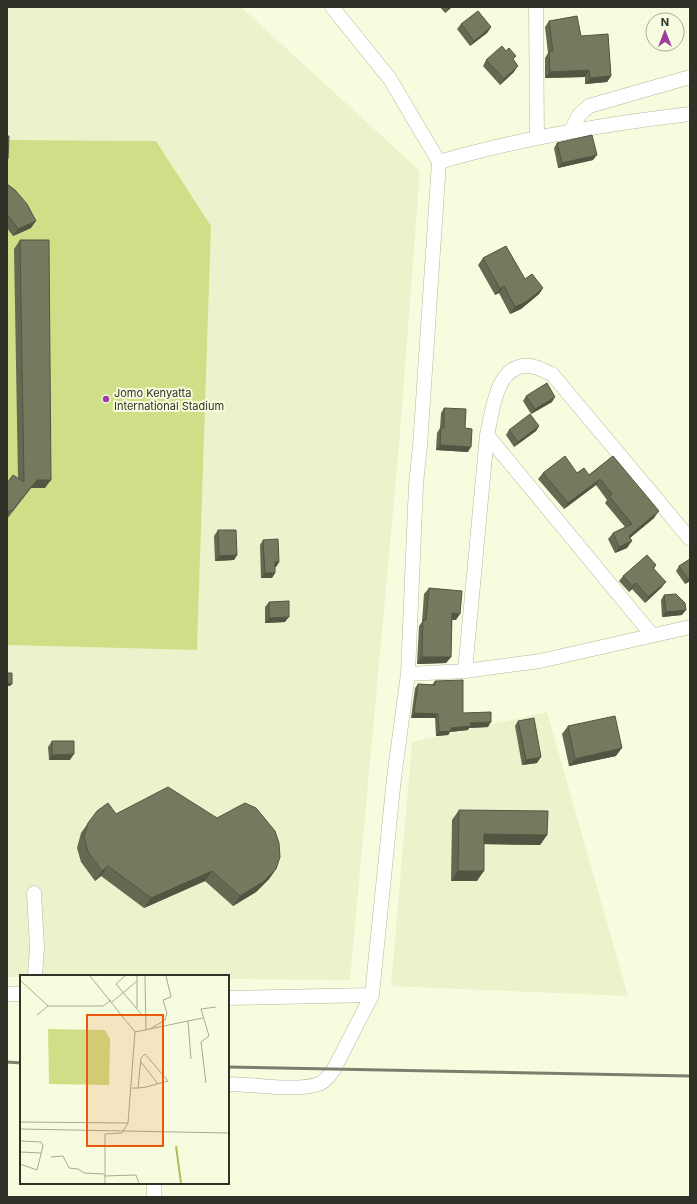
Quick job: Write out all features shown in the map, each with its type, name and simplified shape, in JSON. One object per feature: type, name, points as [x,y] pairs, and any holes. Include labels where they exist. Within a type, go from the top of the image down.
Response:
[{"type":"street","points":[[229,1084],[302,1088],[320,1084],[328,1078],[334,1069],[372,995],[394,778],[408,674],[416,484],[420,446],[439,162],[390,79],[332,7]]},
{"type":"street","points":[[536,7],[537,138]]},
{"type":"street","points":[[571,131],[579,115],[589,106],[690,77]]},
{"type":"street","points":[[439,162],[490,147],[571,131],[690,114]]},
{"type":"street","points":[[465,672],[487,435],[495,398],[502,379],[516,368],[532,366],[552,374],[690,539]]},
{"type":"street","points":[[487,435],[652,635]]},
{"type":"street","points":[[408,674],[465,672],[540,661],[690,627]]},
{"type":"street","points":[[34,893],[37,948],[35,975]]},
{"type":"street","points":[[7,994],[20,994]]},
{"type":"street","points":[[229,998],[372,995]]},
{"type":"street","points":[[154,1184],[154,1197]]},
{"type":"shaded area","points":[[7,7],[241,7],[420,171],[399,446],[350,980],[229,979],[229,975],[20,975],[20,977],[7,977],[7,645],[197,650],[211,226],[156,141],[7,140]]},
{"type":"shaded area","points":[[547,712],[628,996],[391,986],[412,742]]},
{"type":"green space","name":"Jomo Kenyatta International Stadium","points":[[7,140],[156,141],[211,226],[197,650],[7,645]]},
{"type":"building","points":[[478,11],[491,27],[474,41],[461,24]]},
{"type":"building","points":[[577,16],[581,36],[608,34],[611,76],[590,78],[589,70],[550,72],[549,51],[553,51],[549,21]]},
{"type":"building","points":[[502,46],[506,51],[509,48],[516,56],[513,59],[518,66],[504,79],[486,60]]},
{"type":"building","points":[[592,135],[597,155],[562,163],[557,143]]},
{"type":"building","points":[[7,136],[9,136],[8,159],[7,159]]},
{"type":"building","points":[[7,184],[15,190],[27,204],[36,221],[18,229],[7,214]]},
{"type":"building","points":[[20,240],[49,240],[51,480],[37,480],[12,511],[11,510],[7,513],[7,483],[13,475],[24,482]]},
{"type":"building","points":[[506,246],[525,279],[532,274],[543,288],[526,302],[515,307],[504,286],[500,289],[483,258]]},
{"type":"building","points":[[547,383],[555,397],[535,409],[526,396]]},
{"type":"building","points":[[444,408],[466,409],[465,428],[472,429],[471,447],[440,445],[441,427],[444,428]]},
{"type":"building","points":[[530,414],[539,426],[518,442],[509,430]]},
{"type":"building","points":[[565,456],[577,473],[584,468],[589,475],[613,456],[659,511],[629,536],[632,541],[619,547],[613,533],[632,524],[609,496],[612,494],[600,479],[568,503],[543,473]]},
{"type":"building","points":[[218,530],[236,530],[237,555],[219,556]]},
{"type":"building","points":[[278,539],[279,562],[275,562],[275,573],[265,573],[263,540]]},
{"type":"building","points":[[647,555],[656,565],[653,568],[666,582],[648,597],[636,583],[632,586],[623,576]]},
{"type":"building","points":[[690,559],[690,578],[688,579],[679,566]]},
{"type":"building","points":[[429,588],[462,591],[460,614],[452,613],[451,657],[422,657],[423,620],[426,620]]},
{"type":"building","points":[[676,594],[685,603],[686,610],[666,612],[664,595]]},
{"type":"building","points":[[289,601],[289,617],[269,618],[269,602]]},
{"type":"building","points":[[7,673],[12,673],[12,684],[7,683]]},
{"type":"building","points":[[463,680],[463,713],[491,712],[491,722],[470,723],[471,726],[451,728],[451,731],[439,732],[438,714],[414,713],[418,684],[435,685],[435,681]]},
{"type":"building","points":[[615,716],[622,748],[575,759],[568,726]]},
{"type":"building","points":[[534,718],[541,757],[526,760],[518,721]]},
{"type":"building","points":[[52,741],[74,741],[74,754],[52,755]]},
{"type":"building","points":[[168,787],[217,818],[245,803],[256,808],[275,831],[279,843],[280,857],[276,869],[263,882],[240,896],[212,871],[151,898],[108,866],[102,871],[88,852],[84,837],[88,823],[97,811],[108,803],[116,814]]},
{"type":"building","points":[[459,810],[548,811],[547,835],[484,834],[484,871],[458,871]]},
{"type":"railway","points":[[7,1062],[20,1063]]},
{"type":"railway","points":[[229,1067],[690,1076]]},
{"type":"place","name":"Jomo Kenyatta International Stadium","points":[[106,399]]}]
